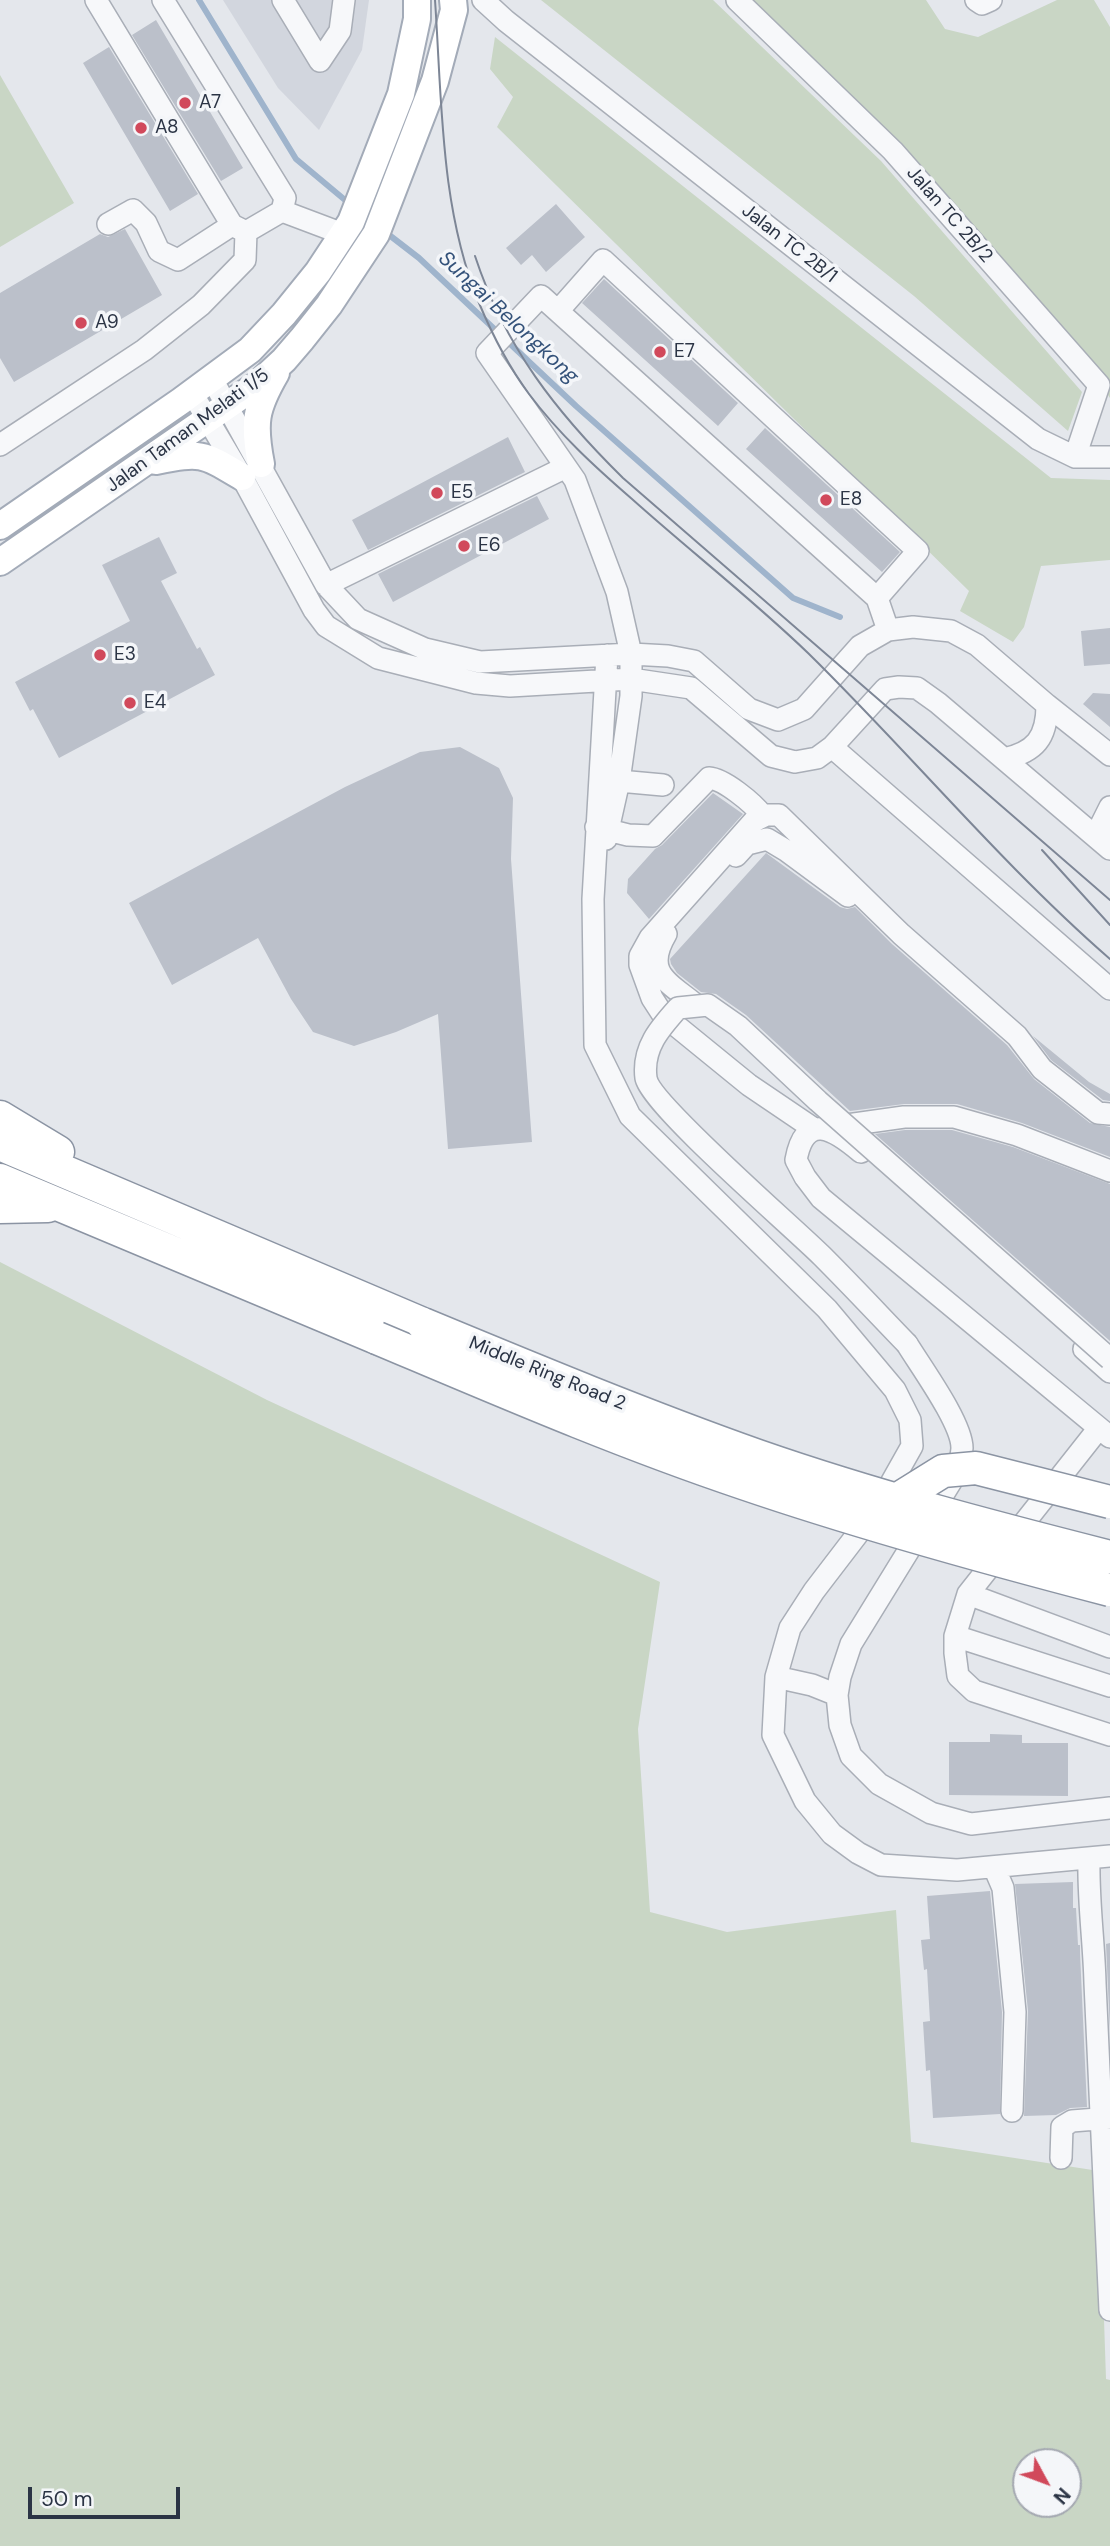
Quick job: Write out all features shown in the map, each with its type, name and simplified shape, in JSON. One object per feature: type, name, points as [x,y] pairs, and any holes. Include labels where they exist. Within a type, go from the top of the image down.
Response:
[{"type":"highway","points":[[0,1116],[152,1209]]},
{"type":"highway","name":"Middle Ring Road 2","points":[[0,1144],[422,1324],[651,1416],[760,1456],[898,1499],[1110,1557]]},
{"type":"highway","name":"Middle Ring Road 2","points":[[0,1180],[528,1402],[744,1483],[912,1535],[1110,1590]]},
{"type":"highway","points":[[0,1207],[60,1206]]},
{"type":"highway","points":[[898,1499],[943,1471],[976,1468],[1110,1502]]},
{"type":"main road","name":"Jalan Taman Melati 1/5","points":[[0,526],[250,350],[318,272],[352,218],[401,94],[418,19],[417,0]]},
{"type":"main road","name":"Jalan Taman Melati 1/5","points":[[0,562],[257,385],[284,360],[329,305],[381,223],[435,81],[454,2]]},
{"type":"main road","points":[[145,463],[186,455],[206,456],[251,470],[258,412],[263,396],[284,360]]},
{"type":"street","points":[[0,445],[144,350],[201,306],[245,260],[239,229],[96,0]]},
{"type":"street","points":[[163,0],[285,198],[282,211]]},
{"type":"street","points":[[283,0],[320,61],[340,31],[344,0]]},
{"type":"street","name":"Jalan TC 2B/1","points":[[482,0],[1038,439],[1075,457],[1110,457]]},
{"type":"street","name":"Jalan TC 2B/2","points":[[737,0],[893,150],[1099,385],[1075,457]]},
{"type":"street","points":[[976,0],[982,4],[991,0]]},
{"type":"street","points":[[108,225],[133,211],[146,223],[159,251],[178,260],[282,211],[352,218]]},
{"type":"street","points":[[558,311],[603,260],[918,551],[877,598]]},
{"type":"street","points":[[888,631],[877,598],[541,296],[486,353],[575,480],[617,592],[631,654],[631,679],[609,780],[593,899],[595,1045],[630,1116],[827,1309],[895,1390],[909,1420],[912,1446],[876,1510],[814,1591],[790,1628],[776,1677],[773,1735],[805,1801],[832,1834],[858,1853],[881,1865],[957,1870],[1100,1858],[1088,1885],[1101,1911],[1110,2310]]},
{"type":"street","points":[[202,386],[251,470],[326,585],[346,610],[358,619],[425,649],[480,662],[631,654],[694,661],[749,709],[778,720],[804,709],[860,646],[888,631],[913,627],[951,631],[977,645],[1110,755]]},
{"type":"street","points":[[326,585],[566,467]]},
{"type":"street","points":[[251,470],[314,610],[327,626],[378,658],[476,683],[510,686],[631,679],[691,688],[771,756],[795,762],[817,758],[832,747],[885,689],[917,688],[1107,847]]},
{"type":"street","points":[[327,626],[346,610]]},
{"type":"street","points":[[607,655],[605,680],[609,780]]},
{"type":"street","points":[[1004,759],[1024,754],[1039,739],[1047,723],[1047,705]]},
{"type":"street","points":[[832,747],[1110,989]]},
{"type":"street","points":[[602,828],[650,838],[709,778],[716,779],[771,816],[1017,1037],[1042,1069],[1098,1112],[1110,1114]]},
{"type":"street","points":[[609,780],[663,785]]},
{"type":"street","points":[[1107,847],[1101,825],[1110,807]]},
{"type":"street","points":[[771,816],[754,821],[650,938],[640,956],[640,965],[652,998],[663,1015],[749,1085],[819,1128],[842,1135],[1110,1372]]},
{"type":"street","points":[[696,1005],[658,971],[655,958],[658,950],[672,926],[747,844],[758,840],[767,839],[787,851],[901,934]]},
{"type":"street","points":[[1110,1359],[818,1101],[738,1026],[708,1005],[678,1008],[650,1043],[646,1057],[646,1079],[653,1093],[822,1255],[907,1344],[953,1420],[962,1440],[963,1452],[952,1480],[851,1644],[837,1695],[840,1725],[851,1756],[879,1784],[931,1814],[971,1824],[1110,1808]]},
{"type":"street","points":[[1110,1171],[1017,1135],[954,1117],[904,1118],[819,1128],[804,1138],[796,1160],[821,1198],[1105,1432],[968,1594],[955,1636],[955,1653],[958,1676],[974,1691],[1110,1735]]},
{"type":"street","points":[[968,1594],[1110,1647]]},
{"type":"street","points":[[955,1636],[1110,1686]]},
{"type":"street","points":[[776,1677],[812,1685],[837,1695]]},
{"type":"street","points":[[994,1867],[1003,1888],[1014,2012],[1012,2111]]},
{"type":"street","points":[[1061,2158],[1062,2127],[1072,2121],[1105,2119]]},
{"type":"shaded area","points":[[223,0],[369,0],[362,50],[319,130],[278,88]]},
{"type":"green space","points":[[541,0],[713,0],[881,161],[1082,392],[1068,431],[914,296]]},
{"type":"green space","points":[[743,0],[926,0],[945,29],[978,37],[1057,0],[1094,0],[1110,27],[1110,398],[1072,342]]},
{"type":"green space","points":[[495,37],[1051,478],[1110,480],[1110,560],[1041,566],[1024,627],[1013,642],[960,611],[969,591],[497,127],[513,97],[490,69]]},
{"type":"green space","points":[[0,75],[74,203],[0,247]]},
{"type":"green space","points":[[0,1262],[267,1400],[660,1582],[638,1729],[650,1912],[727,1932],[896,1910],[911,2142],[1099,2171],[1106,2379],[1110,2380],[1110,2546],[0,2546]]},
{"type":"building","name":"A7","points":[[156,20],[243,168],[221,181],[132,35]]},
{"type":"building","name":"A8","points":[[109,47],[198,194],[170,211],[83,63]]},
{"type":"building","points":[[556,204],[585,237],[546,272],[532,255],[521,265],[506,248]]},
{"type":"building","points":[[125,229],[162,295],[14,382],[0,358],[0,293],[100,234],[108,237]]},
{"type":"building","name":"E7","points":[[604,279],[738,403],[718,426],[582,303]]},
{"type":"building","name":"E8","points":[[765,428],[900,552],[882,572],[746,449]]},
{"type":"building","name":"E5","points":[[508,437],[525,472],[368,550],[352,520]]},
{"type":"building","name":"E6","points":[[537,496],[549,519],[393,602],[378,574]]},
{"type":"building","points":[[159,537],[177,573],[161,581],[197,649],[200,647],[215,675],[59,758],[15,682],[130,621],[102,565]]},
{"type":"building","points":[[1110,628],[1110,664],[1084,666],[1081,631]]},
{"type":"building","points":[[1093,693],[1110,694],[1110,727],[1083,704]]},
{"type":"building","points":[[460,747],[499,768],[513,798],[511,859],[532,1142],[448,1149],[438,1014],[354,1046],[313,1032],[291,999],[258,938],[172,985],[129,903],[345,787],[420,752]]},
{"type":"building","points":[[713,793],[743,814],[649,919],[627,893],[628,879]]},
{"type":"building","points":[[766,853],[840,907],[855,907],[892,944],[1007,1045],[1034,1079],[1090,1123],[1110,1127],[1110,1157],[1022,1123],[957,1104],[904,1104],[850,1111],[746,1015],[716,994],[701,992],[677,973],[670,959]]},
{"type":"building","points":[[1033,1036],[1089,1082],[1110,1094],[1110,1101],[1103,1100],[1051,1060]]},
{"type":"building","points":[[905,1130],[952,1130],[1013,1147],[1110,1184],[1110,1341],[875,1134]]},
{"type":"building","points":[[990,1734],[1022,1735],[1022,1743],[1068,1743],[1068,1796],[949,1795],[949,1742],[990,1742]]},
{"type":"building","points":[[1073,1882],[1073,1908],[1076,1908],[1080,1945],[1087,2107],[1070,2108],[1056,2115],[1024,2116],[1028,2011],[1015,1884]]},
{"type":"building","points":[[990,1891],[1002,2012],[1000,2114],[933,2118],[923,2022],[930,2021],[927,1969],[924,1970],[921,1940],[930,1939],[927,1896]]},
{"type":"building","points":[[1110,1943],[1110,2032],[1106,1944]]},
{"type":"waterway","name":"Sungai Belongkong","points":[[199,0],[296,159],[351,205]]},
{"type":"waterway","name":"Sungai Belongkong","points":[[384,231],[419,258],[576,406],[793,598],[840,617]]},
{"type":"tram line","points":[[435,0],[445,154],[457,230],[479,303],[501,350],[522,384],[553,423],[618,487],[808,653],[1032,886],[1110,959]]},
{"type":"tram line","points":[[475,256],[487,289],[517,349],[555,403],[623,478],[1110,900]]},
{"type":"tram line","points":[[1042,850],[1110,925]]},
{"type":"place","name":"A7","points":[[185,103]]},
{"type":"place","name":"A8","points":[[141,128]]},
{"type":"place","name":"A9","points":[[81,323]]},
{"type":"place","name":"E7","points":[[660,352]]},
{"type":"place","name":"E5","points":[[437,493]]},
{"type":"place","name":"E8","points":[[826,500]]},
{"type":"place","name":"E6","points":[[464,546]]},
{"type":"place","name":"E3","points":[[100,655]]},
{"type":"place","name":"E4","points":[[130,703]]}]
